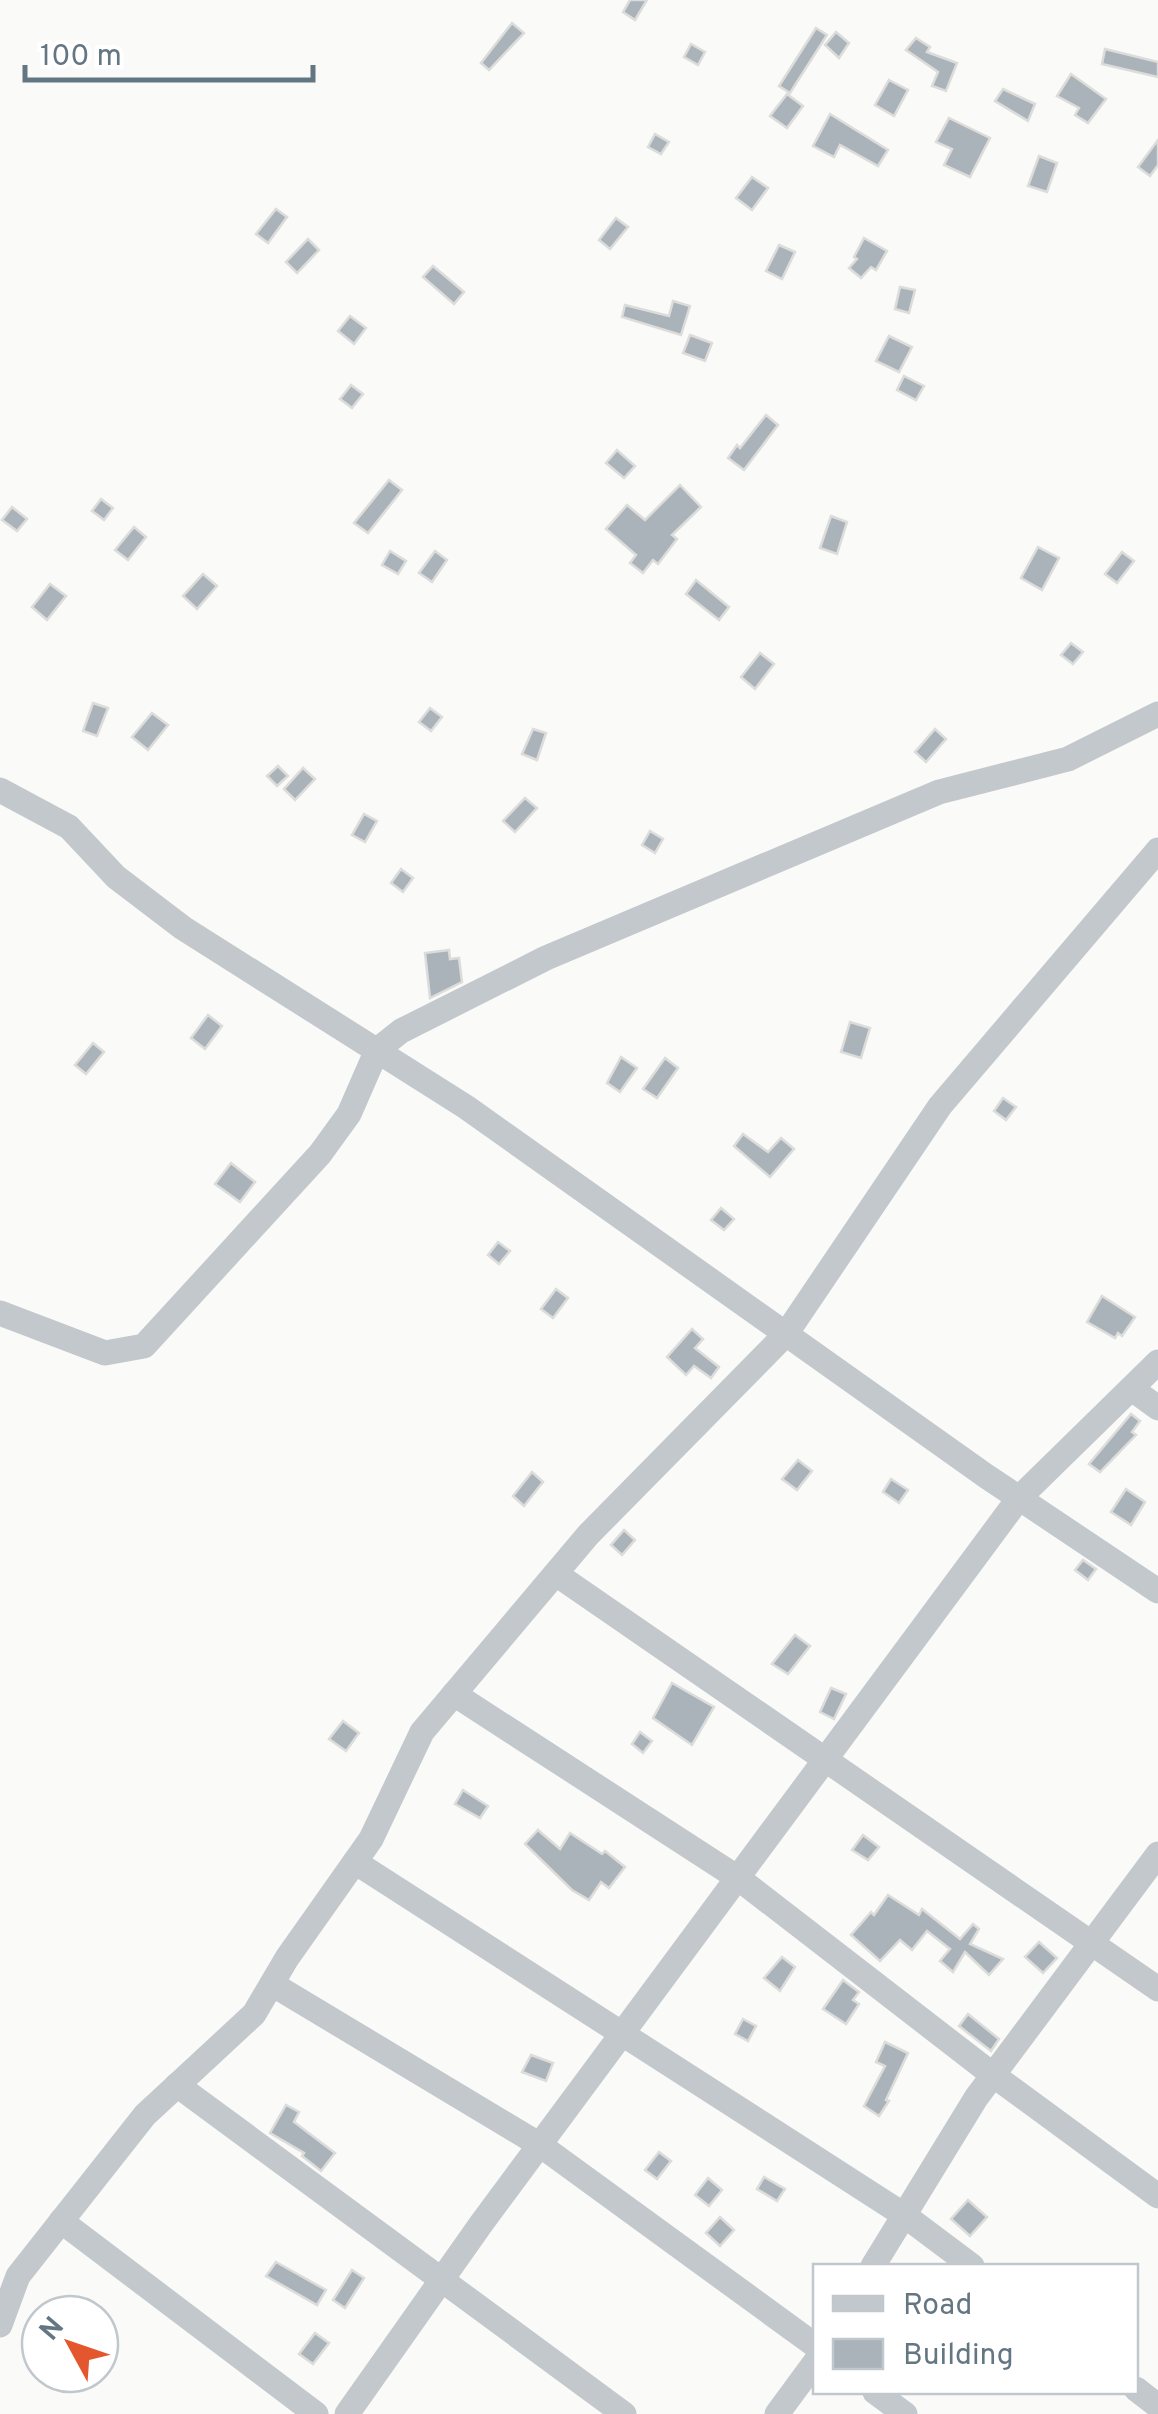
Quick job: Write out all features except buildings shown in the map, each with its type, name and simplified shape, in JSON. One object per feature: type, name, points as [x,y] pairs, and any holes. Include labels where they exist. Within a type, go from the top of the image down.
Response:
[{"type":"street","points":[[0,1312],[104,1353],[144,1346],[320,1154],[349,1114],[377,1050],[400,1031],[564,950],[939,792],[1068,759],[1158,714]]},
{"type":"street","points":[[0,790],[69,827],[116,877],[183,928],[466,1107],[1019,1498],[1158,1591]]},
{"type":"street","points":[[0,2325],[18,2276],[145,2114],[254,2014],[370,1839],[422,1732],[588,1535],[786,1334],[940,1106],[1158,850]]},
{"type":"street","points":[[347,2414],[540,2145],[1019,1498],[1158,1362]]},
{"type":"street","points":[[1132,1390],[1158,1408]]},
{"type":"street","points":[[556,1574],[1158,1989]]},
{"type":"street","points":[[454,1694],[738,1878],[993,2075],[1158,2196]]},
{"type":"street","points":[[874,2264],[993,2075],[1158,1854]]},
{"type":"street","points":[[355,1862],[904,2215],[969,2264]]},
{"type":"street","points":[[272,1984],[540,2145],[813,2344]]},
{"type":"street","points":[[176,2085],[624,2414]]},
{"type":"street","points":[[62,2221],[316,2414]]},
{"type":"street","points":[[777,2414],[813,2365]]},
{"type":"street","points":[[1138,2391],[1158,2406]]},
{"type":"street","points":[[878,2394],[904,2414]]}]
